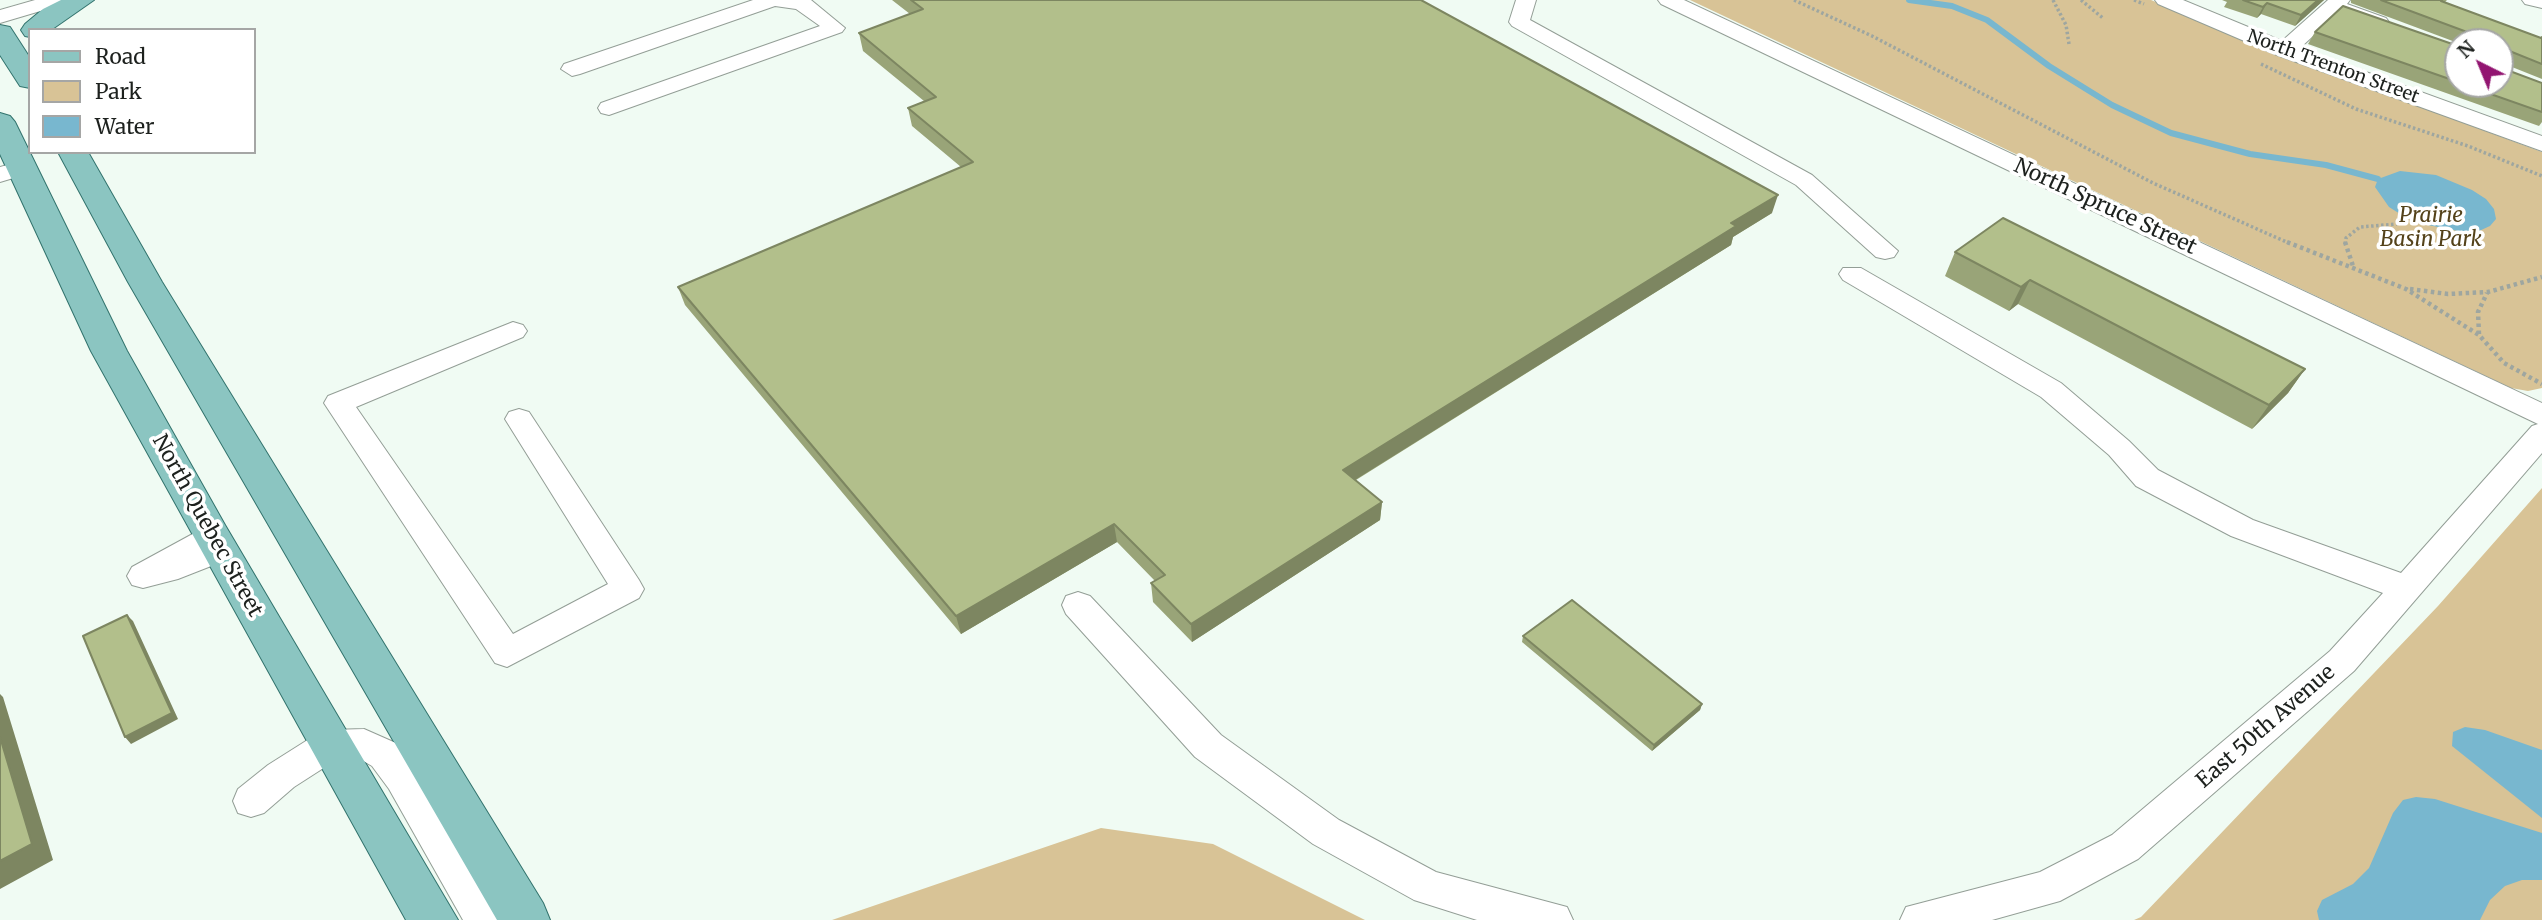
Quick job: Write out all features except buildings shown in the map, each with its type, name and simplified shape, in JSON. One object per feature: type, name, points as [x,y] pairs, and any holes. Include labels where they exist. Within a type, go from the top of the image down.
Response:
[{"type":"main road","points":[[37,28],[52,15],[81,0]]},
{"type":"main road","points":[[0,33],[24,72]]},
{"type":"main road","points":[[24,72],[28,48]]},
{"type":"main road","name":"North Quebec Street","points":[[0,122],[11,171],[215,543],[433,920]]},
{"type":"main road","points":[[74,154],[145,282],[525,920]]},
{"type":"street","points":[[0,17],[57,0]]},
{"type":"street","points":[[572,69],[774,0],[802,3],[835,28],[609,108]]},
{"type":"street","points":[[1526,0],[1520,22],[1804,180],[1885,251]]},
{"type":"street","name":"North Spruce Street","points":[[1668,0],[2542,415]]},
{"type":"street","points":[[2532,0],[2542,2]]},
{"type":"street","name":"North Trenton Street","points":[[2163,2],[2285,50],[2542,144]]},
{"type":"street","points":[[2285,50],[2337,3],[2396,29]]},
{"type":"street","points":[[1852,274],[2050,390],[2119,448],[2147,478],[2242,528],[2408,589]]},
{"type":"street","points":[[513,331],[338,403],[507,653],[628,589],[519,419]]},
{"type":"street","name":"East 50th Avenue","points":[[1920,920],[2046,888],[2125,847],[2229,761],[2342,661],[2494,492],[2542,433]]},
{"type":"street","points":[[1078,605],[1208,747],[1326,832],[1428,887],[1521,915],[1553,920]]},
{"type":"street","points":[[335,753],[364,744],[385,755],[402,778],[484,920]]},
{"type":"path","points":[[1794,0],[1883,42],[2104,160],[2229,217],[2406,289],[2479,335],[2504,363],[2542,384]]},
{"type":"path","points":[[2053,0],[2066,25],[2069,44]]},
{"type":"path","points":[[2081,0],[2104,19]]},
{"type":"path","points":[[2134,0],[2163,2]]},
{"type":"path","points":[[2254,60],[2356,109],[2468,146],[2542,176]]},
{"type":"path","points":[[2355,269],[2345,245],[2346,238],[2360,227],[2397,224]]},
{"type":"path","points":[[2406,289],[2448,294],[2488,292],[2542,277]]},
{"type":"path","points":[[2479,335],[2478,312],[2488,292]]},
{"type":"green space","name":"Prairie Basin Park","points":[[1690,0],[2151,0],[2280,55],[2542,152],[2542,388],[2528,391],[2511,388]]},
{"type":"green space","points":[[2542,488],[2542,920],[2134,920],[2141,917],[2438,606]]},
{"type":"green space","points":[[1101,828],[1213,844],[1365,920],[832,920]]},
{"type":"water","points":[[2400,171],[2436,175],[2472,190],[2486,199],[2494,209],[2496,219],[2490,226],[2479,231],[2463,232],[2423,224],[2405,217],[2389,207],[2375,187],[2378,179]]},
{"type":"water","points":[[2465,727],[2485,730],[2542,750],[2542,818],[2452,746],[2453,732]]},
{"type":"water","points":[[2416,797],[2435,799],[2542,833],[2542,880],[2522,880],[2505,886],[2490,900],[2480,920],[2319,920],[2317,911],[2322,900],[2353,884],[2369,868],[2393,813],[2403,800]]},
{"type":"waterway","points":[[1909,0],[1952,6],[1987,20],[2049,66],[2112,105],[2171,133],[2250,154],[2326,165],[2378,179]]}]
